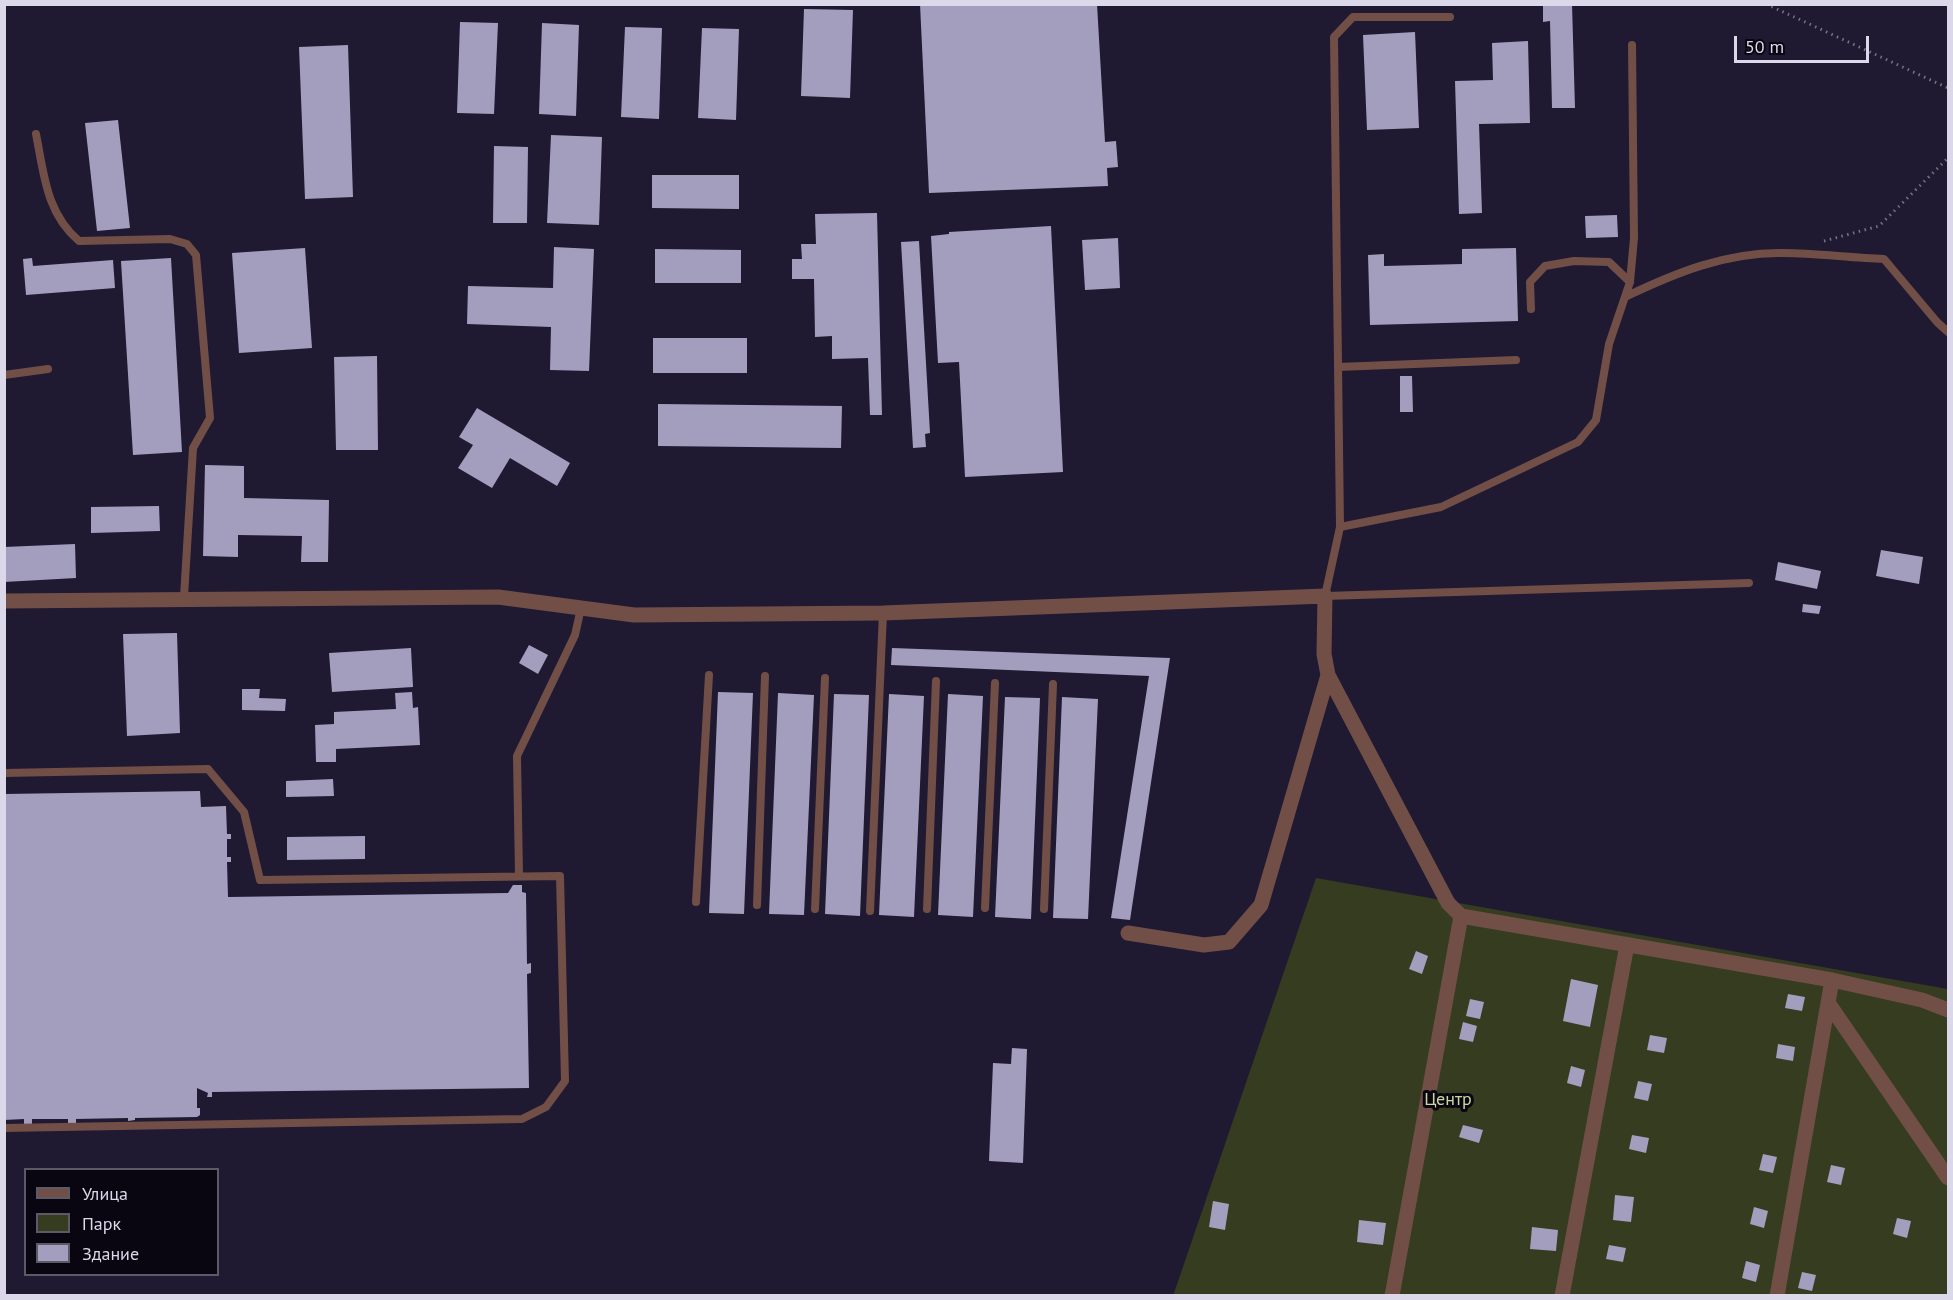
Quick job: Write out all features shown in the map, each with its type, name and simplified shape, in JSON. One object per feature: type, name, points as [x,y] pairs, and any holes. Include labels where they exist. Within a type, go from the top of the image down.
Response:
[{"type":"street","points":[[4,601],[184,597],[498,597],[634,615],[883,613],[1325,596],[1324,654],[1328,675],[1448,903],[1461,916],[1832,980],[1948,1010]]},
{"type":"street","points":[[1128,933],[1204,945],[1229,942],[1261,905],[1328,675]]},
{"type":"street","points":[[1392,1296],[1461,916]]},
{"type":"street","points":[[1562,1296],[1627,945]]},
{"type":"street","points":[[1777,1296],[1832,980]]},
{"type":"street","points":[[1828,1004],[1948,1178]]},
{"type":"lane","points":[[1450,17],[1353,17],[1334,37],[1340,527],[1325,596],[1749,583]]},
{"type":"lane","points":[[1340,527],[1441,507],[1578,442],[1596,420],[1610,344],[1630,282],[1634,238],[1632,45]]},
{"type":"lane","points":[[36,134],[49,202],[65,229],[79,241],[99,243],[170,239],[187,244],[196,255],[210,418],[193,448],[184,597]]},
{"type":"lane","points":[[1625,297],[1675,273],[1729,258],[1782,253],[1884,259],[1936,322],[1948,332]]},
{"type":"lane","points":[[1531,309],[1530,282],[1545,266],[1574,261],[1609,262],[1630,282]]},
{"type":"lane","points":[[1338,367],[1516,360]]},
{"type":"lane","points":[[4,375],[48,369]]},
{"type":"lane","points":[[519,875],[518,756],[575,634],[580,608]]},
{"type":"lane","points":[[870,911],[883,613]]},
{"type":"lane","points":[[696,902],[709,675]]},
{"type":"lane","points":[[757,905],[765,676]]},
{"type":"lane","points":[[815,909],[825,678]]},
{"type":"lane","points":[[927,909],[936,681]]},
{"type":"lane","points":[[985,908],[995,683]]},
{"type":"lane","points":[[1044,909],[1053,684]]},
{"type":"lane","points":[[4,773],[208,769],[244,812],[260,879],[561,876],[565,1081],[546,1107],[522,1119],[4,1128]]},
{"type":"path","points":[[1766,4],[1948,88]]},
{"type":"path","points":[[1814,244],[1879,226],[1948,158]]},
{"type":"green space","name":"Центр","points":[[1316,878],[1948,989],[1948,1295],[1173,1296]]},
{"type":"building","points":[[920,4],[1097,4],[1105,142],[1116,141],[1118,167],[1107,168],[1108,186],[929,193]]},
{"type":"building","points":[[1543,4],[1572,4],[1575,108],[1552,108],[1550,21],[1543,22]]},
{"type":"building","points":[[804,9],[853,10],[850,98],[801,96]]},
{"type":"building","points":[[460,22],[498,23],[494,114],[457,113]]},
{"type":"building","points":[[542,23],[579,25],[576,116],[539,114]]},
{"type":"building","points":[[625,27],[662,28],[659,119],[621,117]]},
{"type":"building","points":[[702,28],[739,29],[736,120],[698,118]]},
{"type":"building","points":[[1415,32],[1419,128],[1367,130],[1363,35]]},
{"type":"building","points":[[1528,41],[1530,123],[1479,124],[1482,213],[1459,214],[1455,81],[1493,80],[1492,43]]},
{"type":"building","points":[[348,45],[353,197],[305,199],[299,47]]},
{"type":"building","points":[[118,120],[130,228],[97,231],[85,123]]},
{"type":"building","points":[[551,135],[602,137],[599,225],[547,223]]},
{"type":"building","points":[[494,146],[528,147],[527,223],[493,223]]},
{"type":"building","points":[[652,175],[739,175],[739,209],[652,208]]},
{"type":"building","points":[[877,213],[882,415],[870,415],[868,358],[832,359],[832,336],[815,337],[814,279],[792,279],[792,259],[802,259],[801,244],[816,244],[815,214]]},
{"type":"building","points":[[1617,215],[1618,237],[1586,238],[1585,216]]},
{"type":"building","points":[[1051,226],[1063,472],[965,477],[959,362],[938,363],[931,236],[949,234],[949,232]]},
{"type":"building","points":[[1118,238],[1120,288],[1085,290],[1082,240]]},
{"type":"building","points":[[919,241],[930,433],[925,434],[926,447],[913,448],[901,242]]},
{"type":"building","points":[[554,247],[594,249],[589,371],[550,370],[551,327],[467,324],[468,286],[553,288]]},
{"type":"building","points":[[305,248],[312,348],[239,353],[232,253]]},
{"type":"building","points":[[1516,248],[1518,321],[1370,325],[1368,255],[1384,254],[1384,266],[1462,264],[1462,249]]},
{"type":"building","points":[[655,249],[741,250],[741,283],[655,283]]},
{"type":"building","points":[[32,258],[33,266],[113,260],[115,288],[26,295],[23,259]]},
{"type":"building","points":[[171,258],[182,452],[133,455],[121,261]]},
{"type":"building","points":[[653,338],[747,338],[747,373],[653,373]]},
{"type":"building","points":[[377,356],[378,450],[336,450],[334,357]]},
{"type":"building","points":[[1400,376],[1412,376],[1413,412],[1400,412]]},
{"type":"building","points":[[658,404],[842,406],[841,448],[658,446]]},
{"type":"building","points":[[477,408],[570,463],[557,486],[510,458],[492,488],[458,468],[473,445],[459,437]]},
{"type":"building","points":[[205,465],[244,466],[244,498],[329,500],[328,562],[301,562],[302,536],[238,535],[238,557],[203,556]]},
{"type":"building","points":[[159,506],[160,531],[91,533],[91,507]]},
{"type":"building","points":[[75,544],[76,578],[4,582],[4,547]]},
{"type":"building","points":[[1881,550],[1923,557],[1919,584],[1876,576]]},
{"type":"building","points":[[1778,562],[1821,571],[1817,589],[1775,580]]},
{"type":"building","points":[[1803,604],[1821,606],[1819,614],[1802,612]]},
{"type":"building","points":[[177,633],[180,733],[127,736],[123,634]]},
{"type":"building","points":[[529,645],[548,655],[538,674],[519,663]]},
{"type":"building","points":[[411,648],[413,687],[332,692],[329,653]]},
{"type":"building","points":[[892,648],[1170,658],[1130,920],[1111,918],[1149,676],[891,665]]},
{"type":"building","points":[[242,689],[260,689],[259,698],[286,699],[285,711],[242,710]]},
{"type":"building","points":[[412,692],[413,708],[418,707],[420,745],[336,749],[336,762],[316,762],[315,725],[334,724],[334,712],[396,709],[395,693]]},
{"type":"building","points":[[718,692],[753,693],[744,914],[709,913]]},
{"type":"building","points":[[778,693],[814,695],[804,915],[769,914]]},
{"type":"building","points":[[834,694],[869,695],[860,916],[825,914]]},
{"type":"building","points":[[889,694],[924,696],[914,917],[879,915]]},
{"type":"building","points":[[948,694],[983,696],[973,917],[938,915]]},
{"type":"building","points":[[1005,697],[1040,698],[1031,919],[995,917]]},
{"type":"building","points":[[1062,697],[1098,699],[1088,919],[1053,918]]},
{"type":"building","points":[[333,779],[334,796],[286,797],[286,781]]},
{"type":"building","points":[[200,791],[201,807],[226,806],[227,834],[231,834],[231,839],[227,839],[227,857],[231,857],[231,862],[227,862],[228,897],[508,893],[513,885],[522,885],[522,892],[526,893],[527,964],[531,963],[531,973],[527,974],[529,1088],[212,1092],[212,1097],[207,1097],[208,1093],[197,1088],[197,1108],[200,1108],[200,1115],[197,1117],[135,1118],[135,1120],[128,1121],[128,1118],[76,1119],[76,1123],[68,1123],[68,1119],[32,1119],[32,1124],[24,1124],[24,1119],[4,1120],[4,794]]},
{"type":"building","points":[[365,836],[365,859],[287,860],[287,837]]},
{"type":"building","points":[[1416,951],[1428,956],[1422,974],[1409,969]]},
{"type":"building","points":[[1571,979],[1598,985],[1590,1027],[1563,1021]]},
{"type":"building","points":[[1788,994],[1805,997],[1802,1011],[1785,1008]]},
{"type":"building","points":[[1470,999],[1484,1002],[1480,1019],[1466,1016]]},
{"type":"building","points":[[1463,1022],[1477,1026],[1473,1042],[1459,1039]]},
{"type":"building","points":[[1650,1035],[1667,1038],[1664,1053],[1647,1050]]},
{"type":"building","points":[[1778,1044],[1795,1047],[1793,1061],[1776,1058]]},
{"type":"building","points":[[1012,1048],[1027,1049],[1023,1163],[989,1161],[993,1063],[1011,1064]]},
{"type":"building","points":[[1571,1066],[1585,1070],[1581,1087],[1567,1083]]},
{"type":"building","points":[[1638,1081],[1652,1084],[1648,1101],[1634,1098]]},
{"type":"building","points":[[1463,1125],[1483,1130],[1479,1143],[1459,1137]]},
{"type":"building","points":[[1632,1135],[1649,1138],[1646,1153],[1629,1149]]},
{"type":"building","points":[[1763,1154],[1777,1157],[1773,1173],[1759,1170]]},
{"type":"building","points":[[1831,1165],[1845,1168],[1841,1185],[1827,1182]]},
{"type":"building","points":[[1615,1195],[1634,1197],[1631,1222],[1613,1220]]},
{"type":"building","points":[[1213,1201],[1229,1204],[1225,1230],[1209,1227]]},
{"type":"building","points":[[1754,1207],[1768,1211],[1764,1228],[1750,1224]]},
{"type":"building","points":[[1897,1218],[1911,1221],[1907,1238],[1893,1234]]},
{"type":"building","points":[[1359,1220],[1386,1223],[1383,1245],[1357,1242]]},
{"type":"building","points":[[1532,1227],[1558,1230],[1556,1251],[1530,1249]]},
{"type":"building","points":[[1609,1245],[1626,1248],[1623,1262],[1606,1259]]},
{"type":"building","points":[[1746,1261],[1760,1265],[1756,1282],[1742,1278]]},
{"type":"building","points":[[1802,1272],[1816,1275],[1812,1291],[1798,1288]]}]
